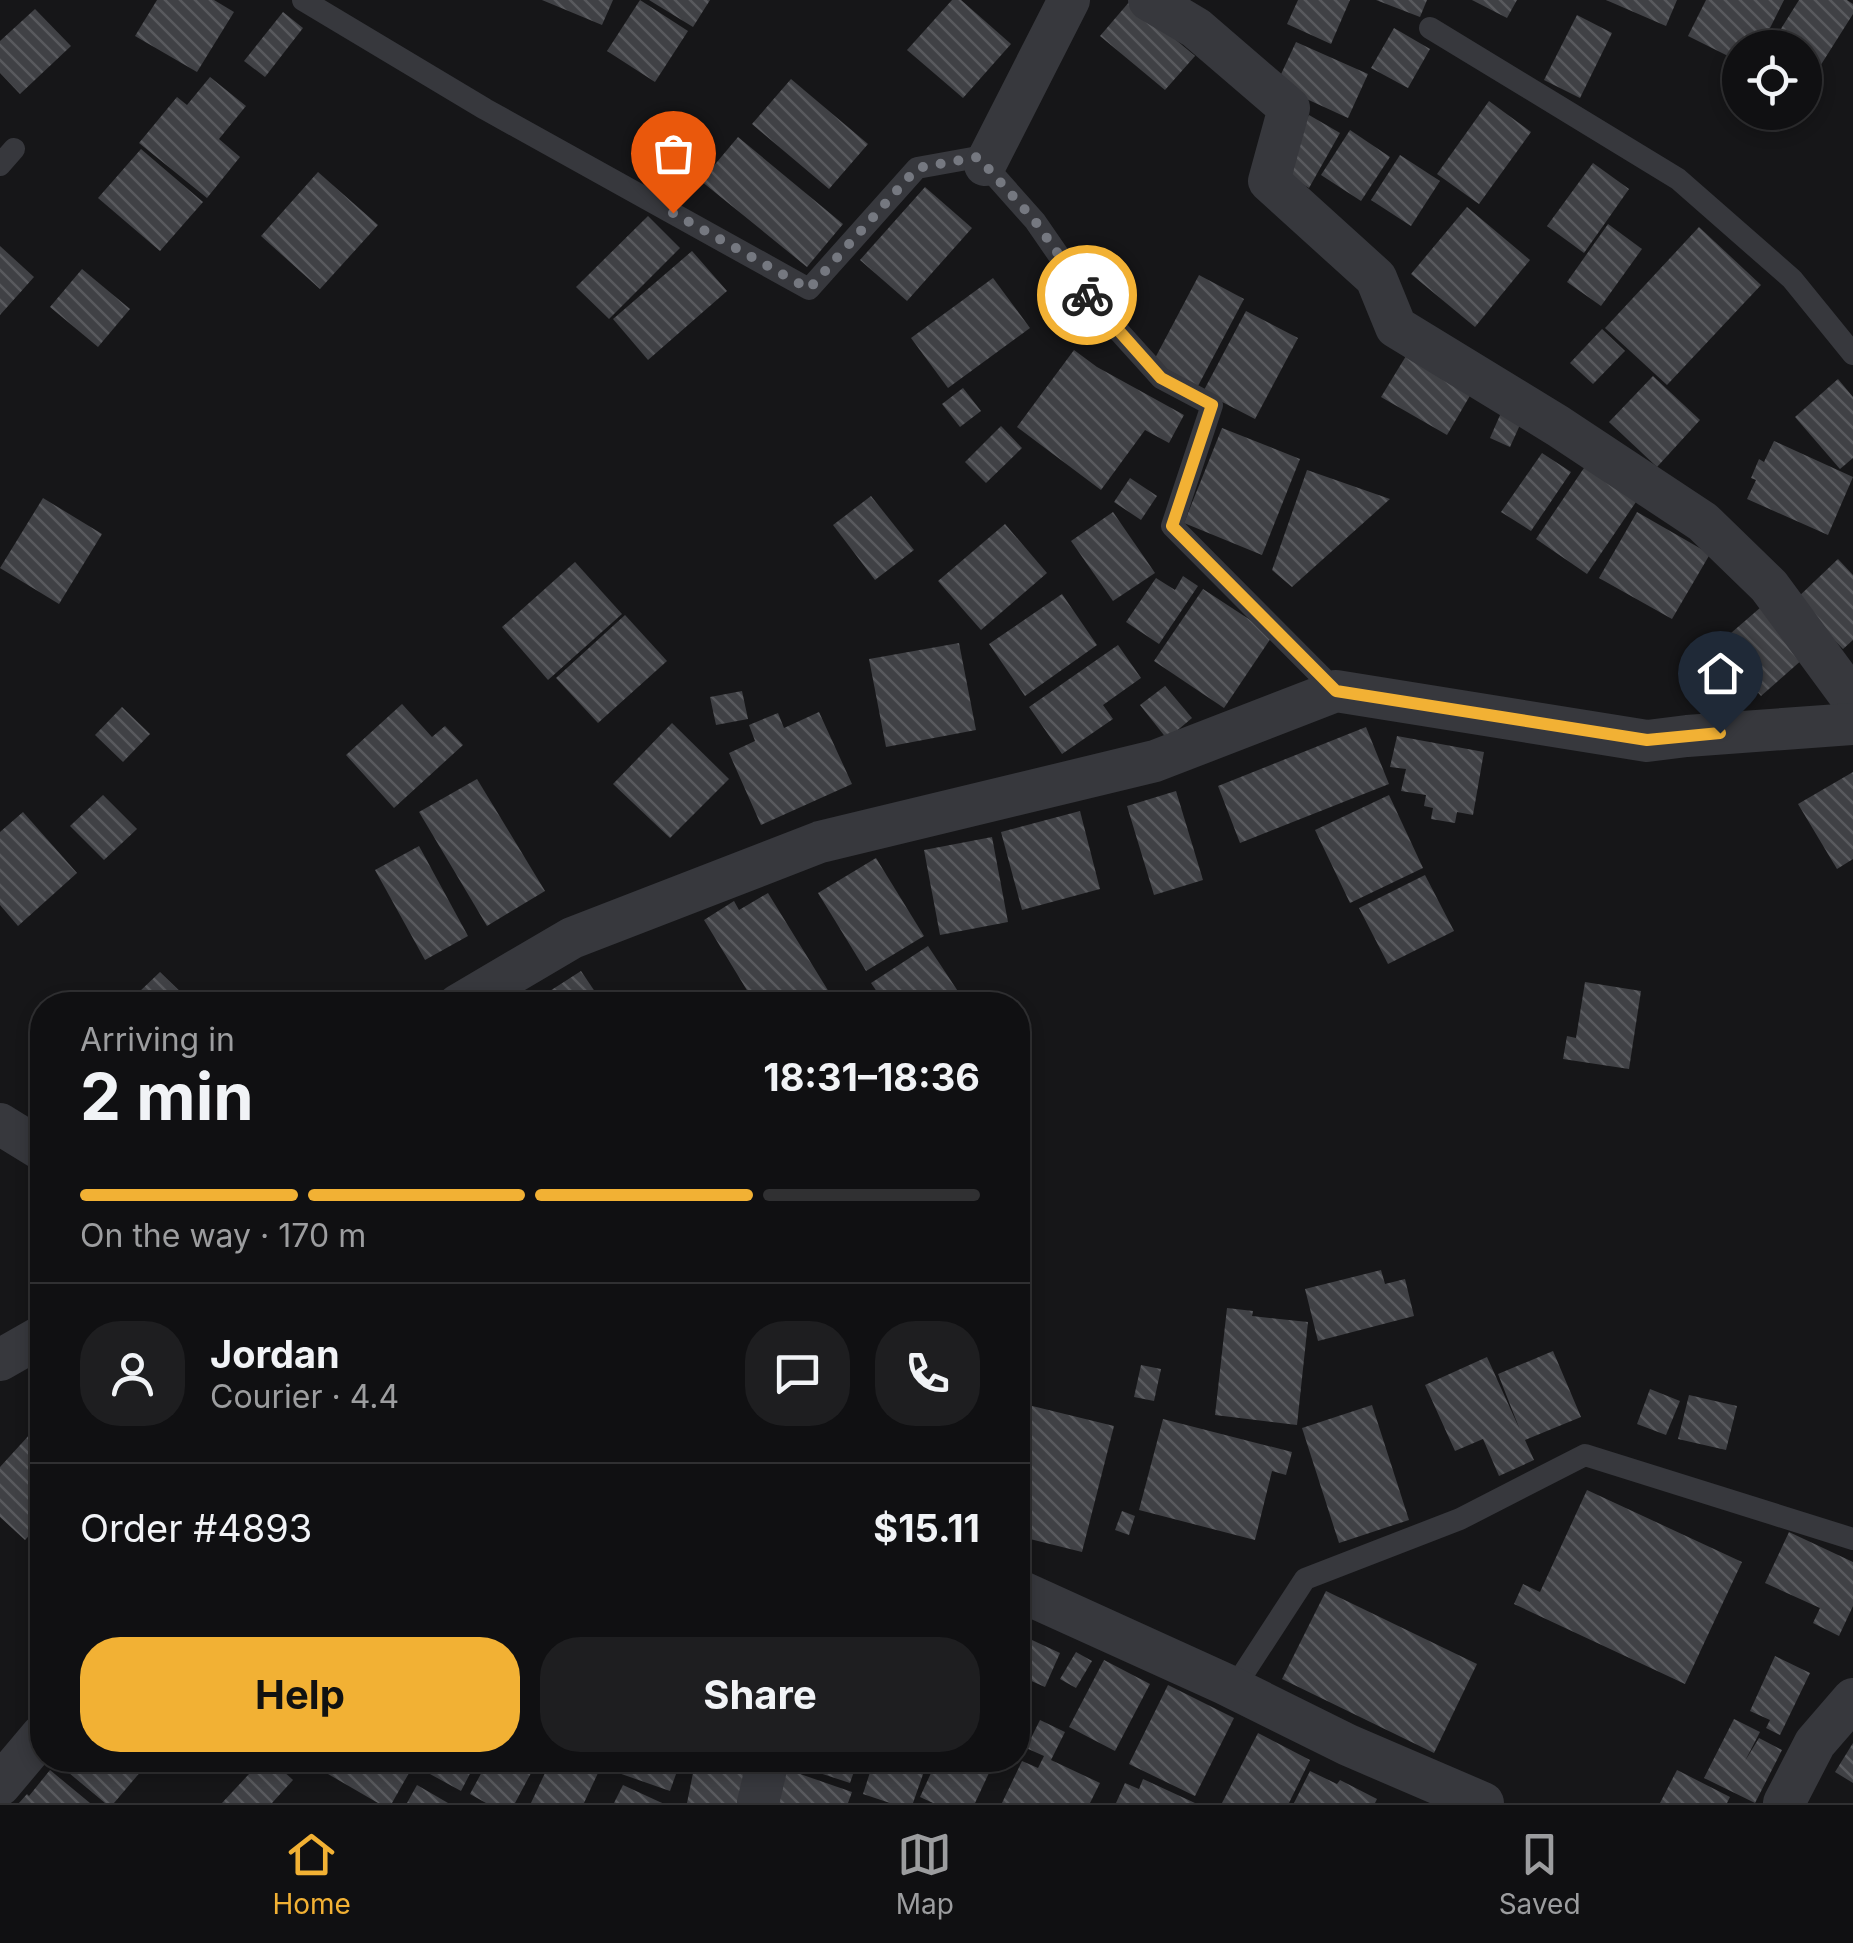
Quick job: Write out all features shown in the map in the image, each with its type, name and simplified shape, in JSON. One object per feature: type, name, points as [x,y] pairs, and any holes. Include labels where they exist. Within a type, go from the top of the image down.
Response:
[{"type":"street","points":[[985,165],[1069,0]]},
{"type":"street","points":[[1148,0],[1196,28],[1289,108],[1269,181],[1376,278],[1396,327],[1558,426],[1703,522],[1769,586],[1853,700]]},
{"type":"street","points":[[480,992],[572,938],[820,842],[1156,761],[1336,691],[1647,740],[1853,724]]},
{"type":"street","points":[[0,1124],[30,1143]]},
{"type":"street","points":[[0,1360],[30,1343]]},
{"type":"street","points":[[1030,1595],[1234,1688],[1348,1745],[1483,1803]]},
{"type":"street","points":[[1784,1803],[1815,1742],[1853,1698]]},
{"type":"street","points":[[0,1786],[30,1750]]},
{"type":"street","points":[[758,1803],[765,1772]]},
{"type":"lane","points":[[303,0],[485,109],[809,289],[917,168],[978,157],[1035,221],[1086,294],[1161,378],[1212,405],[1172,526],[1336,691]]},
{"type":"lane","points":[[1430,28],[1678,179],[1792,278],[1853,354]]},
{"type":"lane","points":[[1234,1688],[1305,1579],[1460,1519],[1585,1455],[1853,1539]]},
{"type":"building","points":[[157,0],[214,0],[234,12],[197,72],[135,36]]},
{"type":"building","points":[[542,0],[613,0],[602,25]]},
{"type":"building","points":[[640,0],[688,31],[655,82],[607,51]]},
{"type":"building","points":[[649,0],[710,0],[693,27]]},
{"type":"building","points":[[952,0],[961,0],[1011,44],[963,98],[907,50]]},
{"type":"building","points":[[1298,0],[1350,0],[1331,44],[1287,24]]},
{"type":"building","points":[[1376,0],[1427,0],[1420,17]]},
{"type":"building","points":[[1472,0],[1517,0],[1507,18]]},
{"type":"building","points":[[1606,0],[1677,0],[1666,26]]},
{"type":"building","points":[[1706,0],[1784,0],[1769,30],[1722,30],[1722,53],[1688,36]]},
{"type":"building","points":[[1799,0],[1847,0],[1853,4],[1853,14],[1822,63],[1822,30],[1780,30]]},
{"type":"building","points":[[1130,1],[1195,56],[1165,90],[1100,36]]},
{"type":"building","points":[[35,9],[71,46],[20,94],[0,73],[0,41]]},
{"type":"building","points":[[283,12],[303,28],[265,77],[244,61]]},
{"type":"building","points":[[1577,15],[1612,33],[1580,98],[1544,80]]},
{"type":"building","points":[[1394,28],[1430,49],[1408,88],[1371,68]]},
{"type":"building","points":[[1296,42],[1368,74],[1348,118],[1276,85]]},
{"type":"building","points":[[210,77],[246,106],[219,139],[240,157],[207,198],[139,143],[177,97],[187,105]]},
{"type":"building","points":[[791,79],[868,144],[829,189],[752,124]]},
{"type":"building","points":[[1489,101],[1531,132],[1479,204],[1437,174]]},
{"type":"building","points":[[1309,115],[1340,133],[1309,188],[1278,170]]},
{"type":"building","points":[[1350,130],[1390,157],[1361,201],[1321,175]]},
{"type":"building","points":[[738,137],[843,224],[807,267],[701,181]]},
{"type":"building","points":[[141,149],[203,202],[160,251],[98,198]]},
{"type":"building","points":[[1400,155],[1440,181],[1411,226],[1371,200]]},
{"type":"building","points":[[1593,163],[1629,189],[1584,253],[1547,226]]},
{"type":"building","points":[[318,172],[378,225],[320,289],[261,236]]},
{"type":"building","points":[[925,187],[972,228],[907,301],[860,260]]},
{"type":"building","points":[[1467,207],[1530,260],[1475,327],[1411,274]]},
{"type":"building","points":[[648,216],[680,248],[609,319],[576,287]]},
{"type":"building","points":[[1608,224],[1642,249],[1601,306],[1567,282]]},
{"type":"building","points":[[1699,227],[1761,285],[1667,385],[1605,328]]},
{"type":"building","points":[[0,246],[34,277],[0,315]]},
{"type":"building","points":[[692,251],[727,291],[648,360],[613,319]]},
{"type":"building","points":[[82,269],[130,309],[98,347],[50,307]]},
{"type":"building","points":[[1199,275],[1244,299],[1198,386],[1153,362]]},
{"type":"building","points":[[993,278],[1030,328],[948,388],[911,338]]},
{"type":"building","points":[[1246,311],[1298,338],[1255,419],[1203,392]]},
{"type":"building","points":[[1602,329],[1625,351],[1593,384],[1570,363]]},
{"type":"building","points":[[1074,350],[1184,415],[1169,443],[1145,430],[1101,490],[1017,427]]},
{"type":"building","points":[[1406,356],[1471,394],[1447,435],[1381,397]]},
{"type":"building","points":[[1653,376],[1700,420],[1657,467],[1609,422]]},
{"type":"building","points":[[1838,379],[1853,397],[1853,458],[1840,469],[1795,417]]},
{"type":"building","points":[[963,388],[981,411],[960,427],[942,404]]},
{"type":"building","points":[[1504,406],[1524,416],[1510,447],[1490,438]]},
{"type":"building","points":[[1001,426],[1022,448],[986,483],[965,462]]},
{"type":"building","points":[[1222,428],[1300,459],[1262,555],[1184,523]]},
{"type":"building","points":[[1774,441],[1853,477],[1828,535],[1747,499],[1756,480],[1751,478],[1759,459],[1764,462]]},
{"type":"building","points":[[1542,453],[1571,472],[1531,531],[1501,512]]},
{"type":"building","points":[[1586,465],[1638,499],[1587,574],[1536,539]]},
{"type":"building","points":[[1307,470],[1390,499],[1292,587],[1272,570]]},
{"type":"building","points":[[1130,478],[1157,496],[1141,520],[1114,502]]},
{"type":"building","points":[[871,496],[914,550],[875,580],[833,525]]},
{"type":"building","points":[[43,498],[102,534],[59,604],[0,568]]},
{"type":"building","points":[[1113,512],[1155,573],[1113,601],[1071,541]]},
{"type":"building","points":[[1637,512],[1710,554],[1672,619],[1599,578]]},
{"type":"building","points":[[1005,524],[1047,573],[981,630],[938,581]]},
{"type":"building","points":[[1838,559],[1853,575],[1853,640],[1843,649],[1795,600]]},
{"type":"building","points":[[575,562],[622,614],[548,680],[502,627]]},
{"type":"building","points":[[1183,576],[1198,586],[1159,644],[1126,622],[1156,578],[1175,590]]},
{"type":"building","points":[[1203,589],[1273,635],[1224,708],[1154,661]]},
{"type":"building","points":[[1062,594],[1097,645],[1025,696],[989,644]]},
{"type":"building","points":[[1768,601],[1812,651],[1761,696],[1716,646]]},
{"type":"building","points":[[625,615],[667,661],[598,723],[556,678]]},
{"type":"building","points":[[959,643],[976,730],[886,747],[869,659]]},
{"type":"building","points":[[1118,645],[1141,678],[1103,705],[1113,719],[1062,754],[1029,707]]},
{"type":"building","points":[[1165,686],[1192,718],[1167,739],[1140,705]]},
{"type":"building","points":[[742,691],[748,719],[716,725],[710,697]]},
{"type":"building","points":[[402,704],[432,737],[445,726],[463,745],[394,808],[346,755]]},
{"type":"building","points":[[122,707],[150,734],[123,762],[95,735]]},
{"type":"building","points":[[819,712],[852,784],[761,825],[729,753],[755,741],[749,725],[778,713],[784,728]]},
{"type":"building","points":[[672,723],[729,779],[670,838],[613,784]]},
{"type":"building","points":[[1366,727],[1389,784],[1240,843],[1218,786]]},
{"type":"building","points":[[1397,736],[1484,752],[1473,815],[1457,812],[1455,823],[1431,819],[1433,808],[1424,806],[1426,795],[1401,791],[1406,769],[1390,767]]},
{"type":"building","points":[[1853,772],[1853,859],[1837,869],[1798,804]]},
{"type":"building","points":[[477,779],[545,891],[487,926],[419,812]]},
{"type":"building","points":[[1176,791],[1203,880],[1154,895],[1127,806]]},
{"type":"building","points":[[103,795],[137,829],[104,860],[70,826]]},
{"type":"building","points":[[1389,795],[1423,868],[1350,903],[1315,830]]},
{"type":"building","points":[[1080,811],[1100,889],[1022,910],[1001,832]]},
{"type":"building","points":[[23,812],[77,873],[18,926],[0,905],[0,832]]},
{"type":"building","points":[[992,837],[1008,922],[940,935],[924,850]]},
{"type":"building","points":[[419,846],[468,936],[425,960],[375,870]]},
{"type":"building","points":[[876,858],[924,936],[866,971],[818,893]]},
{"type":"building","points":[[1425,875],[1454,931],[1388,964],[1359,908]]},
{"type":"building","points":[[768,893],[829,992],[748,992],[704,920],[734,901],[739,910]]},
{"type":"building","points":[[928,946],[958,992],[877,992],[871,983]]},
{"type":"building","points":[[581,971],[595,992],[548,992]]},
{"type":"building","points":[[160,972],[181,992],[139,992]]},
{"type":"building","points":[[1585,982],[1641,991],[1629,1069],[1563,1059],[1567,1036],[1576,1038]]},
{"type":"building","points":[[1381,1270],[1385,1284],[1405,1279],[1414,1316],[1318,1341],[1305,1289]]},
{"type":"building","points":[[1227,1308],[1253,1311],[1252,1316],[1308,1322],[1297,1425],[1215,1415]]},
{"type":"building","points":[[1553,1351],[1581,1417],[1525,1440],[1534,1460],[1499,1476],[1483,1439],[1455,1451],[1425,1385],[1487,1357],[1520,1430],[1498,1374]]},
{"type":"building","points":[[1141,1365],[1161,1369],[1154,1401],[1134,1397]]},
{"type":"building","points":[[1650,1389],[1680,1401],[1666,1435],[1637,1424]]},
{"type":"building","points":[[1689,1395],[1737,1406],[1726,1450],[1678,1439]]},
{"type":"building","points":[[1030,1405],[1114,1426],[1082,1552],[1030,1539]]},
{"type":"building","points":[[1372,1405],[1409,1520],[1339,1543],[1302,1428]]},
{"type":"building","points":[[1163,1419],[1292,1452],[1286,1475],[1272,1471],[1255,1540],[1139,1510]]},
{"type":"building","points":[[30,1434],[30,1535],[25,1540],[0,1517],[0,1467]]},
{"type":"building","points":[[1587,1490],[1742,1562],[1685,1684],[1514,1604],[1523,1584],[1540,1592]]},
{"type":"building","points":[[1122,1511],[1135,1516],[1129,1535],[1115,1530]]},
{"type":"building","points":[[1789,1532],[1853,1562],[1853,1606],[1839,1636],[1813,1623],[1820,1608],[1765,1583]]},
{"type":"building","points":[[1326,1591],[1477,1664],[1434,1753],[1282,1679]]},
{"type":"building","points":[[1032,1640],[1060,1653],[1045,1687],[1030,1680]]},
{"type":"building","points":[[1076,1652],[1092,1661],[1076,1688],[1060,1679]]},
{"type":"building","points":[[1775,1656],[1810,1673],[1780,1735],[1766,1728],[1770,1720],[1750,1711]]},
{"type":"building","points":[[1104,1660],[1150,1684],[1115,1751],[1069,1727]]},
{"type":"building","points":[[1168,1685],[1234,1718],[1195,1796],[1129,1764]]},
{"type":"building","points":[[1734,1719],[1760,1732],[1745,1761],[1759,1738],[1782,1750],[1755,1803],[1704,1778]]},
{"type":"building","points":[[1040,1720],[1065,1732],[1051,1760],[1100,1783],[1090,1803],[1002,1803],[1017,1772],[1030,1772],[1030,1764],[1038,1768],[1044,1756],[1030,1750],[1030,1740]]},
{"type":"building","points":[[1258,1733],[1310,1760],[1289,1803],[1222,1803]]},
{"type":"building","points":[[1853,1743],[1853,1783],[1835,1772]]},
{"type":"building","points":[[1677,1770],[1730,1797],[1727,1803],[1660,1803]]},
{"type":"building","points":[[1310,1771],[1337,1784],[1340,1780],[1377,1799],[1375,1803],[1294,1803]]},
{"type":"building","points":[[52,1772],[90,1803],[19,1803]]},
{"type":"building","points":[[68,1772],[140,1772],[114,1803],[105,1803]]},
{"type":"building","points":[[251,1772],[284,1772],[293,1780],[272,1803],[222,1803]]},
{"type":"building","points":[[426,1772],[471,1772],[461,1791]]},
{"type":"building","points":[[482,1772],[532,1772],[515,1803],[486,1803],[470,1794]]},
{"type":"building","points":[[545,1772],[598,1773],[584,1803],[531,1803]]},
{"type":"building","points":[[616,1772],[677,1772],[670,1791]]},
{"type":"building","points":[[693,1772],[749,1772],[750,1803],[687,1803]]},
{"type":"building","points":[[778,1772],[794,1772],[852,1792],[848,1803],[767,1803]]},
{"type":"building","points":[[817,1772],[854,1772],[850,1783]]},
{"type":"building","points":[[870,1772],[924,1772],[913,1803],[890,1803],[863,1794]]},
{"type":"building","points":[[931,1772],[989,1772],[975,1803],[933,1803],[920,1797]]},
{"type":"building","points":[[409,1773],[392,1803],[378,1803],[328,1774]]},
{"type":"building","points":[[1143,1779],[1195,1803],[1116,1803],[1125,1783],[1139,1789]]},
{"type":"building","points":[[417,1785],[448,1803],[407,1803]]},
{"type":"building","points":[[623,1785],[662,1803],[614,1803]]},
{"type":"way so far","points":[[673,213],[809,289],[917,168],[978,157],[1035,221],[1087,295]]},
{"type":"route","points":[[1087,295],[1161,378],[1212,405],[1172,526],[1336,691],[1647,740],[1720,733]]}]
